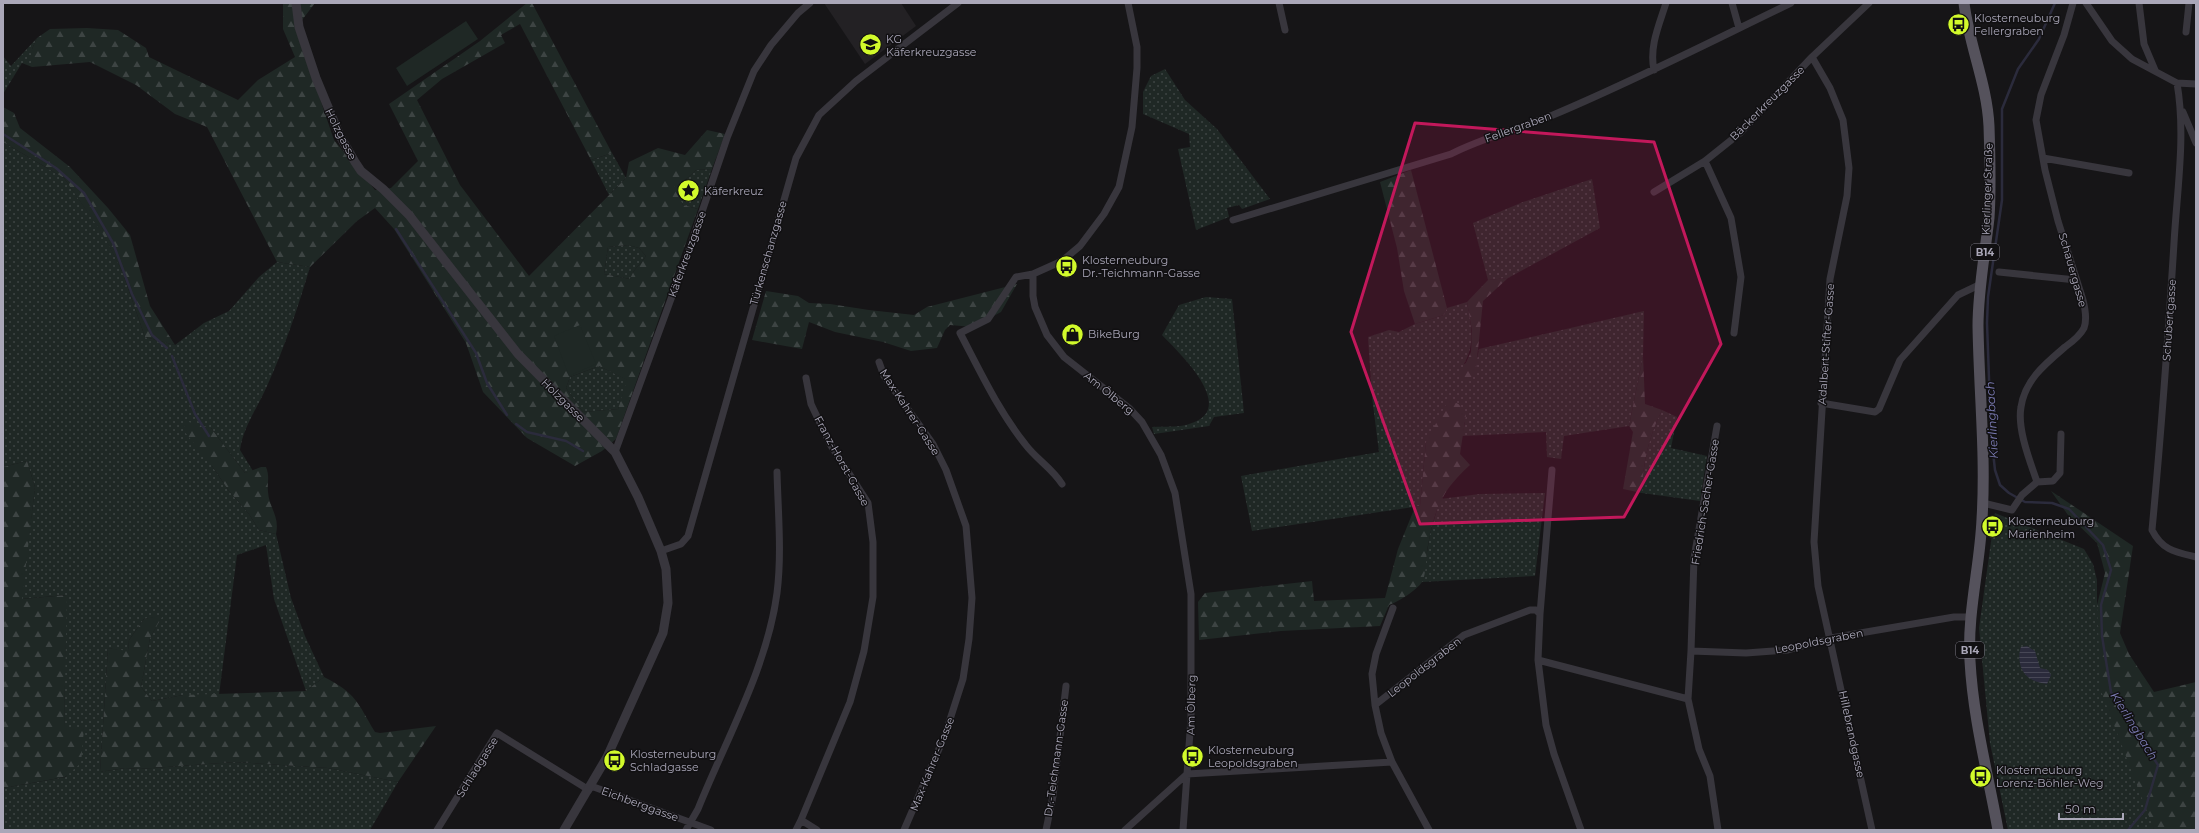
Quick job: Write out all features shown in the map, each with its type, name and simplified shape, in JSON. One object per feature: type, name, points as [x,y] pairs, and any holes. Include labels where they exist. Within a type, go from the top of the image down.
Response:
[{"type":"main road","name":"Kierlinger Straße","points":[[1964,3],[1987,105],[1989,127],[1989,216],[1978,326],[1983,503],[1971,617],[1970,661],[1974,695],[1998,830]]},
{"type":"street","name":"Holzgasse","points":[[296,3],[299,27],[316,78],[340,136],[355,162],[361,171],[384,189],[409,215],[518,354],[615,452],[638,497],[661,551],[668,587],[667,618],[663,633],[607,757],[564,830]]},
{"type":"street","name":"Käferkreuzgasse","points":[[615,452],[687,254],[727,138],[754,71],[771,45],[798,13],[810,3]]},
{"type":"street","name":"Türkenschanzgasse","points":[[661,551],[681,544],[688,536],[796,158],[819,116],[824,110],[856,81],[958,3]]},
{"type":"street","points":[[1062,484],[1054,471],[1026,446],[1003,414],[960,333],[988,319],[1016,277],[1033,274],[1062,261],[1080,246],[1104,214],[1120,187],[1132,127],[1137,68],[1137,47],[1128,3]]},
{"type":"street","points":[[1279,3],[1285,30]]},
{"type":"street","points":[[1654,70],[1651,59],[1653,45],[1666,3]]},
{"type":"street","points":[[1732,3],[1739,28]]},
{"type":"street","name":"Fellergraben","points":[[1233,220],[1451,154],[1483,139],[1551,116],[1654,70],[1791,3]]},
{"type":"street","name":"Bäckerkreuzgasse","points":[[1654,192],[1705,161],[1740,133],[1812,57],[1869,3]]},
{"type":"street","name":"Schauergasse","points":[[2037,482],[2026,448],[2021,407],[2035,373],[2076,338],[2083,329],[2085,310],[2058,221],[2037,130],[2038,109],[2073,3]]},
{"type":"street","points":[[2086,3],[2112,40],[2132,59],[2177,83],[2196,84]]},
{"type":"street","points":[[2139,3],[2144,44],[2155,70]]},
{"type":"street","points":[[2186,32],[2190,3]]},
{"type":"street","name":"Adalbert-Stifter-Gasse","points":[[1812,57],[1830,88],[1843,120],[1849,168],[1847,196],[1830,280],[1821,404],[1814,542],[1818,586],[1831,638]]},
{"type":"street","name":"Schubertgasse","points":[[2177,83],[2182,110],[2196,143]]},
{"type":"street","name":"Schubertgasse","points":[[2182,110],[2164,397],[2152,530],[2157,541],[2169,550],[2196,557]]},
{"type":"street","points":[[2043,158],[2129,173]]},
{"type":"street","points":[[1705,161],[1731,218],[1741,277],[1734,333]]},
{"type":"street","points":[[1999,272],[2076,280]]},
{"type":"street","name":"Am Ölberg","points":[[1033,274],[1033,296],[1035,307],[1047,335],[1064,357],[1129,408],[1142,422],[1161,455],[1175,493],[1191,594],[1191,718],[1183,830]]},
{"type":"street","points":[[1821,404],[1875,412],[1879,409],[1900,360],[1958,295],[1981,284]]},
{"type":"street","name":"Max-Kahrer-Gasse","points":[[879,362],[884,376],[933,444],[946,470],[966,526],[972,598],[969,639],[962,679],[945,735],[904,830]]},
{"type":"street","name":"Franz-Horst-Gasse","points":[[801,820],[850,702],[864,651],[873,597],[873,542],[868,504],[830,444],[811,404],[806,378]]},
{"type":"street","name":"Friedrich-Sacher-Gasse","points":[[1691,650],[1694,558],[1717,426]]},
{"type":"street","points":[[1983,503],[1994,504],[2012,510],[2022,495],[2037,482],[2053,481],[2060,473],[2061,434]]},
{"type":"street","points":[[1552,470],[1540,614],[1538,660],[1546,725],[1554,754],[1581,830]]},
{"type":"street","points":[[686,830],[691,822],[756,674],[766,643],[777,593],[777,472]]},
{"type":"street","name":"Leopoldsgraben","points":[[1393,608],[1376,654],[1372,674],[1375,705],[1381,733],[1392,762],[1429,830]]},
{"type":"street","name":"Leopoldsgraben","points":[[1375,705],[1464,635],[1530,610],[1536,610],[1540,614]]},
{"type":"street","name":"Leopoldsgraben","points":[[1691,650],[1746,653],[1788,650],[1831,638],[1954,617],[1971,617]]},
{"type":"street","name":"Hillebrandgasse","points":[[1831,638],[1872,830]]},
{"type":"street","points":[[1691,650],[1688,699],[1699,749],[1710,776],[1718,830]]},
{"type":"street","points":[[1538,660],[1688,699]]},
{"type":"street","name":"Dr.-Teichmann-Gasse","points":[[1046,830],[1053,796],[1066,686]]},
{"type":"street","name":"Schladgasse","points":[[437,830],[497,733],[590,788]]},
{"type":"street","points":[[1125,830],[1186,774],[1392,762]]},
{"type":"street","name":"Eichberggasse","points":[[590,788],[711,830]]},
{"type":"street","points":[[796,830],[801,820],[817,830]]},
{"type":"highlighted area","points":[[1415,123],[1654,142],[1721,344],[1624,517],[1420,524],[1351,332]]},
{"type":"shaded area","name":"KG Käferkreuzgasse","points":[[824,3],[901,3],[916,26],[865,64]]},
{"type":"green space","points":[[283,3],[315,3],[296,28],[334,140],[375,190],[391,188],[418,161],[389,104],[480,41],[527,3],[532,3],[612,153],[591,160],[520,24],[501,35],[505,43],[442,79],[417,100],[460,185],[529,276],[626,178],[629,162],[658,148],[685,155],[707,130],[725,134],[712,169],[696,170],[680,185],[673,187],[683,205],[698,209],[616,439],[602,451],[575,466],[527,438],[483,392],[466,343],[394,229],[375,208],[357,221],[310,267],[277,262],[207,127],[175,114],[136,85],[90,62],[32,67],[32,49],[37,38],[50,29],[87,28],[118,30],[146,48],[149,57],[238,100],[258,80],[295,57],[283,29]],"holes":[[[628,245],[639,248],[646,256],[634,271],[630,279],[604,274],[608,247]],[[599,366],[627,380],[618,409],[583,412],[566,388],[570,377]]]},
{"type":"green space","points":[[466,21],[478,39],[407,86],[396,68]]},
{"type":"green space","points":[[37,38],[32,49],[32,67],[22,63],[3,94],[3,56],[11,66]]},
{"type":"green space","points":[[1165,69],[1185,100],[1217,129],[1270,199],[1242,209],[1239,205],[1227,208],[1229,217],[1196,230],[1178,149],[1190,147],[1189,134],[1143,114],[1143,92],[1151,76]]},
{"type":"green space","points":[[3,107],[14,113],[20,128],[70,167],[108,208],[130,235],[150,306],[175,345],[145,337],[122,271],[104,236],[64,178],[3,142]]},
{"type":"green space","points":[[3,142],[64,178],[104,235],[122,271],[145,337],[175,345],[204,323],[229,311],[259,277],[277,262],[310,267],[280,357],[244,433],[240,450],[253,471],[245,473],[211,428],[212,466],[229,491],[249,514],[259,530],[276,534],[291,598],[305,636],[324,677],[306,691],[274,599],[266,545],[237,555],[219,695],[183,695],[152,701],[141,687],[150,638],[162,616],[144,619],[129,640],[128,652],[108,648],[100,772],[125,768],[139,769],[235,762],[328,768],[398,782],[370,830],[3,830],[3,788],[66,777],[84,728],[64,728],[66,595],[21,599],[35,487],[27,461],[3,467]]},
{"type":"green space","points":[[612,153],[626,178],[609,195],[591,160]]},
{"type":"green space","points":[[712,169],[698,209],[683,205],[672,187],[680,185],[696,170]]},
{"type":"green space","points":[[1411,170],[1447,308],[1444,315],[1415,324],[1404,291],[1397,248],[1380,182]]},
{"type":"green space","points":[[1592,179],[1600,228],[1508,278],[1488,280],[1473,223],[1523,202]]},
{"type":"green space","points":[[628,245],[639,248],[646,256],[634,271],[630,279],[604,274],[608,247]]},
{"type":"green space","points":[[1508,278],[1483,301],[1476,369],[1471,379],[1466,382],[1460,375],[1471,352],[1472,331],[1467,302],[1488,280]]},
{"type":"green space","points":[[1017,284],[1001,312],[973,327],[950,325],[945,330],[937,348],[911,351],[883,342],[835,332],[809,322],[802,349],[752,340],[766,291],[798,296],[809,303],[830,304],[914,315],[927,307]]},
{"type":"green space","points":[[1206,297],[1232,299],[1244,413],[1214,417],[1209,426],[1154,434],[1152,427],[1189,424],[1203,417],[1209,406],[1207,394],[1201,381],[1181,354],[1162,335],[1179,305]]},
{"type":"green space","points":[[1467,302],[1472,334],[1470,349],[1464,364],[1477,359],[1479,349],[1644,311],[1643,356],[1629,426],[1564,436],[1561,459],[1547,457],[1546,432],[1462,436],[1465,422],[1426,442],[1420,506],[1252,531],[1241,476],[1379,452],[1372,397],[1368,337],[1389,330],[1399,332],[1415,324],[1444,315],[1447,308]]},
{"type":"green space","points":[[580,325],[596,364],[569,376],[554,336]]},
{"type":"green space","points":[[1643,356],[1645,404],[1662,410],[1653,431],[1647,451],[1642,493],[1623,489],[1633,432],[1629,426]]},
{"type":"green space","points":[[599,366],[628,380],[618,409],[583,412],[566,388],[570,377]]},
{"type":"green space","points":[[1449,399],[1460,405],[1466,414],[1460,454],[1470,465],[1452,484],[1440,503],[1432,524],[1422,582],[1416,589],[1389,605],[1380,626],[1281,631],[1199,640],[1198,602],[1205,593],[1312,581],[1314,601],[1385,598],[1398,549],[1415,507],[1420,506],[1426,442]]},
{"type":"green space","points":[[1662,410],[1677,417],[1671,448],[1707,456],[1700,501],[1642,493],[1647,451],[1653,431]]},
{"type":"green space","points":[[185,421],[211,428],[245,473],[261,467],[266,467],[268,474],[270,503],[277,522],[276,534],[259,530],[249,514],[229,491],[212,466],[184,431]]},
{"type":"green space","points":[[27,461],[35,487],[22,599],[67,595],[64,728],[84,728],[81,763],[65,777],[3,788],[3,467]]},
{"type":"green space","points":[[2051,491],[2133,546],[2120,633],[2129,654],[2154,692],[2196,682],[2196,830],[2154,830],[2101,691],[2097,605],[2105,573],[2097,543],[2068,515]]},
{"type":"green space","points":[[1545,493],[1535,576],[1422,582],[1430,534],[1440,499],[1480,494]]},
{"type":"green space","points":[[1995,513],[2084,549],[2093,564],[2097,580],[2097,605],[2154,830],[2008,830],[1990,743],[1979,628]]},
{"type":"green space","points":[[163,615],[150,638],[141,687],[152,701],[183,695],[306,691],[324,677],[350,694],[360,706],[375,732],[380,733],[436,726],[398,782],[328,768],[235,762],[139,769],[125,768],[100,772],[108,648],[128,651],[129,640],[144,619]]},
{"type":"water","points":[[2027,646],[2035,651],[2040,668],[2048,670],[2051,675],[2047,684],[2033,680],[2024,673],[2020,665],[2019,656],[2021,647]]},
{"type":"waterway","name":"Kierlingbach","points":[[2055,3],[2039,39],[2018,69],[2002,109],[2002,200],[1988,297],[1987,323],[1991,434],[1995,470],[2000,485],[2009,493],[2025,502],[2052,503],[2069,509],[2103,545],[2111,570],[2101,605],[2102,636],[2111,692],[2158,765],[2145,810],[2128,830]]},
{"type":"waterway","points":[[3,134],[56,168],[84,193],[113,243],[132,294],[152,335],[167,348]]},
{"type":"waterway","points":[[396,229],[476,353],[487,383],[507,415]]},
{"type":"waterway","points":[[172,356],[195,414],[209,436]]},
{"type":"waterway","points":[[516,424],[527,432],[566,441],[583,451]]},
{"type":"place","name":"Klosterneuburg Fellergraben","points":[[1958,24]]},
{"type":"place","name":"KG Käferkreuzgasse","points":[[871,45]]},
{"type":"place","name":"Käferkreuz","points":[[688,191]]},
{"type":"place","name":"Klosterneuburg Dr.-Teichmann-Gasse","points":[[1066,266]]},
{"type":"place","name":"BikeBurg","points":[[1073,334]]},
{"type":"place","name":"Klosterneuburg Marienheim","points":[[1992,527]]},
{"type":"place","name":"Klosterneuburg Leopoldsgraben","points":[[1193,756]]},
{"type":"place","name":"Klosterneuburg Schladgasse","points":[[614,760]]},
{"type":"place","name":"Klosterneuburg Lorenz-Böhler-Weg","points":[[1981,776]]}]
